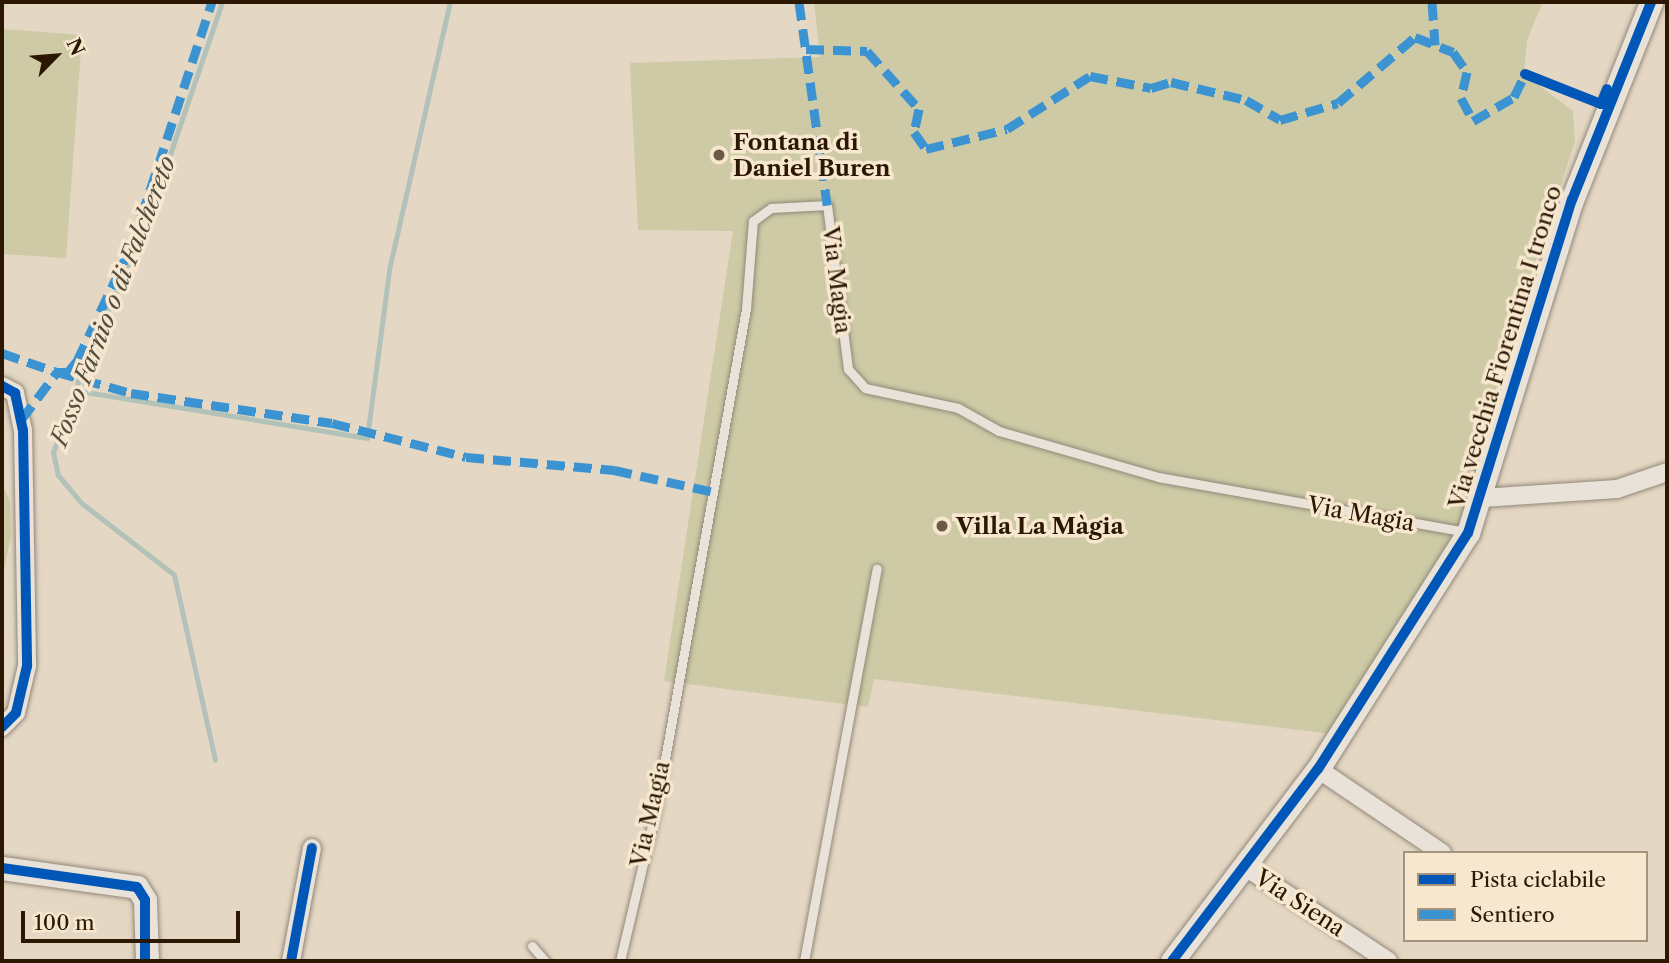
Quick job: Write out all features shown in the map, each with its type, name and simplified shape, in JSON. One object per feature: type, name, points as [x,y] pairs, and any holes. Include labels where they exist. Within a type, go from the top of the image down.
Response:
[{"type":"street","name":"Via vecchia Fiorentina I tronco","points":[[1172,961],[1247,868],[1318,769],[1468,533],[1482,498],[1572,200],[1651,2]]},
{"type":"street","points":[[2,386],[15,393],[23,430],[27,666],[16,713],[2,727]]},
{"type":"street","points":[[1482,498],[1617,489],[1667,472]]},
{"type":"street","points":[[1318,769],[1439,851]]},
{"type":"street","points":[[291,961],[312,848]]},
{"type":"street","points":[[2,868],[137,887],[145,900],[146,961]]},
{"type":"street","name":"Via Siena","points":[[1247,868],[1388,961]]},
{"type":"lane","name":"Via Magia","points":[[620,961],[656,809],[746,309],[753,220],[771,208],[827,205],[848,369],[864,388],[957,408],[999,431],[1158,477],[1468,533]]},
{"type":"lane","points":[[804,961],[877,569]]},
{"type":"lane","points":[[532,946],[545,961]]},
{"type":"shaded area","points":[[814,2],[1543,2],[1527,40],[1524,74],[1573,111],[1575,141],[1528,285],[1478,488],[1439,568],[1332,734],[874,679],[868,707],[664,681],[733,231],[638,230],[630,63],[820,57]]},
{"type":"shaded area","points":[[2,29],[82,35],[66,258],[2,254]]},
{"type":"shaded area","points":[[2,484],[10,501],[11,535],[2,580]]},
{"type":"waterway","name":"Fosso Farnio o di Falchereto","points":[[215,760],[174,575],[82,504],[58,475],[53,453],[86,359],[141,239],[222,2]]},
{"type":"waterway","points":[[74,390],[367,438],[389,270],[450,2]]},
{"type":"marked path","points":[[2,353],[57,372],[68,372],[77,361],[133,242],[212,2]]},
{"type":"marked path","points":[[799,2],[827,205]]},
{"type":"marked path","points":[[1432,2],[1435,45]]},
{"type":"marked path","points":[[806,49],[867,51],[919,109],[914,132],[926,149],[1007,129],[1090,76],[1151,88],[1171,82],[1246,100],[1280,120],[1338,103],[1415,37],[1453,52],[1467,72],[1461,98],[1473,121],[1514,97],[1525,74]]},
{"type":"marked path","points":[[21,420],[57,372],[131,393],[332,423],[466,457],[614,470],[714,492]]},
{"type":"cycle path","points":[[1172,961],[1318,769],[1468,533],[1572,200],[1651,2]]},
{"type":"cycle path","points":[[1525,74],[1601,104],[1607,89]]},
{"type":"cycle path","points":[[2,386],[15,393],[23,430],[27,666],[16,713],[2,727]]},
{"type":"cycle path","points":[[291,961],[312,848]]},
{"type":"cycle path","points":[[2,868],[137,887],[145,900],[145,961]]},
{"type":"place","name":"Fontana di Daniel Buren","points":[[719,155]]},
{"type":"place","name":"Villa La Màgia","points":[[942,526]]}]
